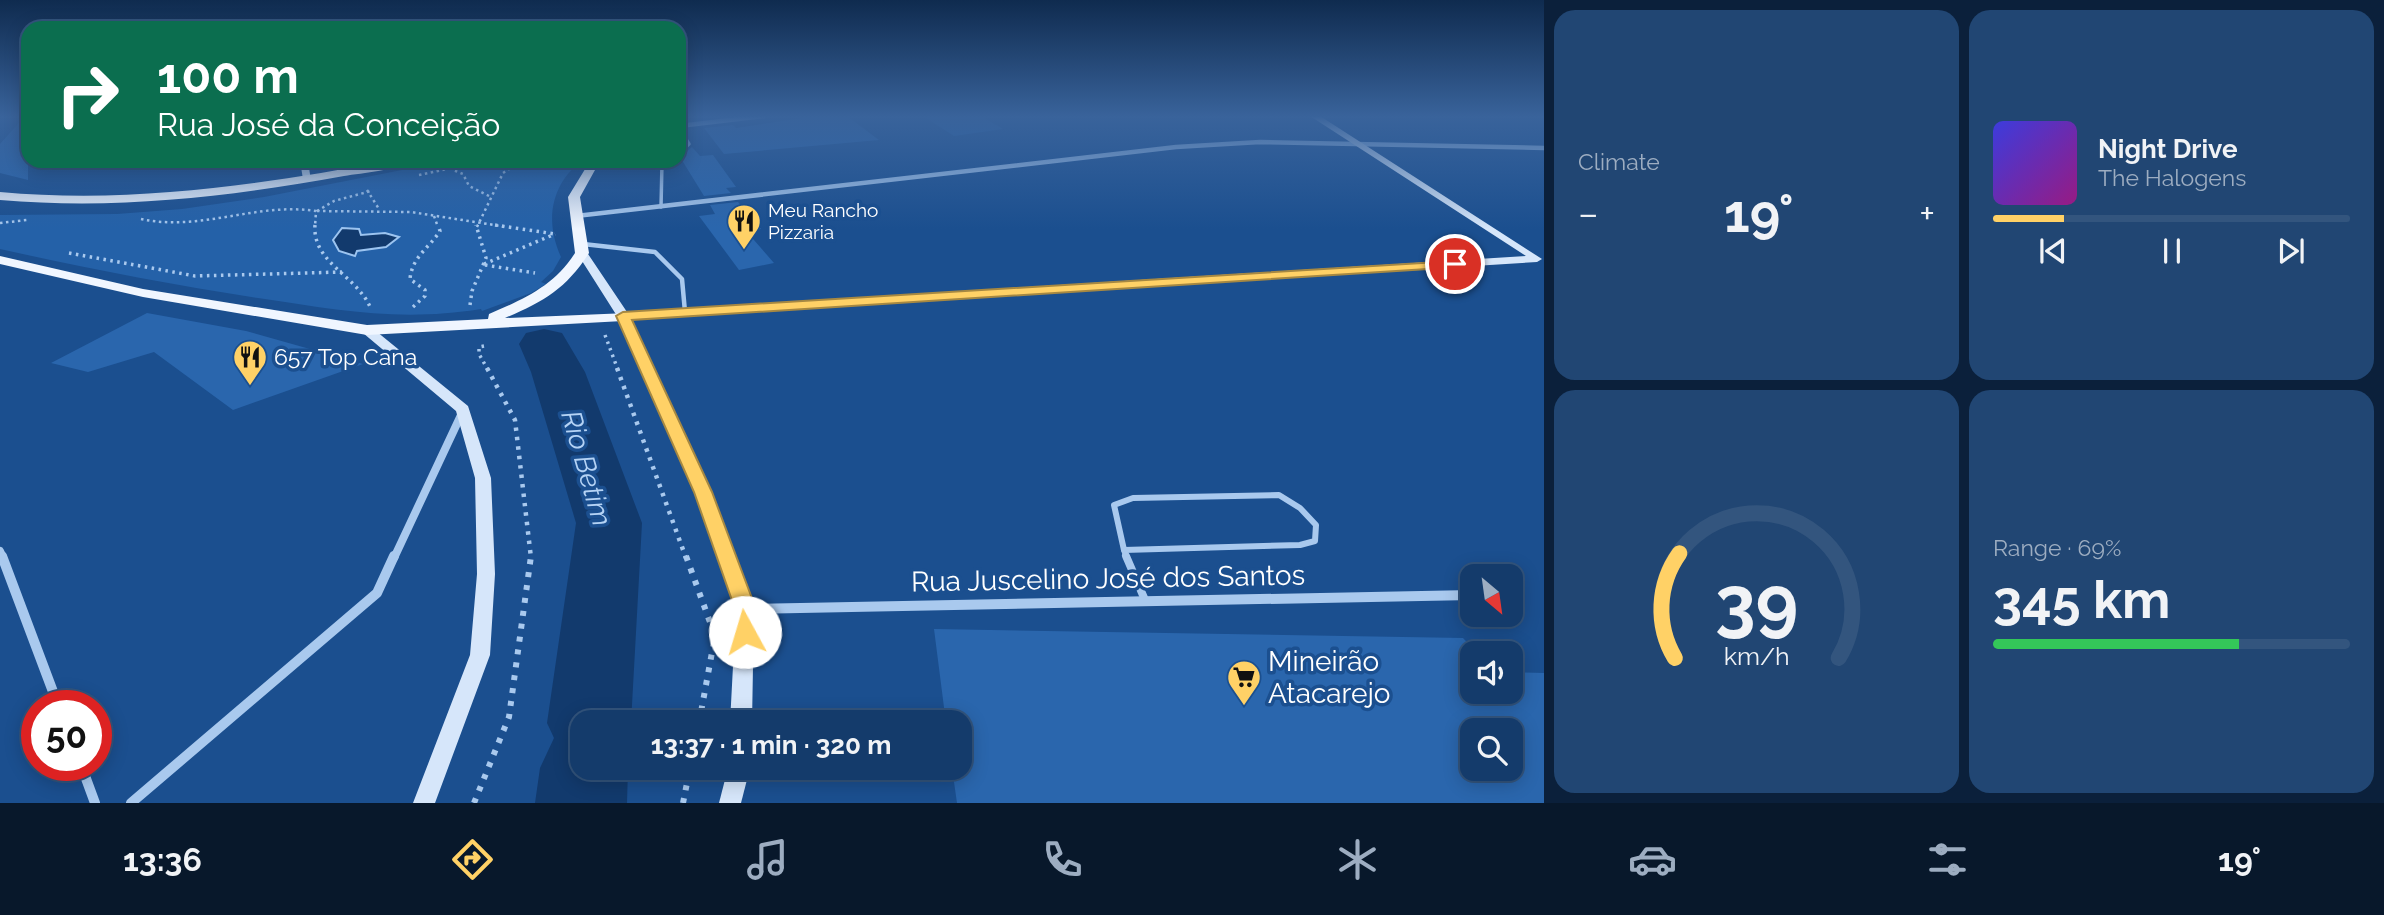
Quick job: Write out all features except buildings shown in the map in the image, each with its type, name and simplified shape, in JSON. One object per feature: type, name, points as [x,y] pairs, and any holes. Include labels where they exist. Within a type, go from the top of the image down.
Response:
[{"type":"main road","points":[[0,208],[53,203],[113,203],[308,179],[368,168]]},
{"type":"main road","points":[[473,322],[498,316],[539,299],[570,272],[581,248],[574,197],[591,168]]},
{"type":"main road","points":[[0,195],[53,203]]},
{"type":"main road","points":[[0,260],[143,293],[367,330],[473,322],[623,316]]},
{"type":"street","points":[[575,216],[1120,153]]},
{"type":"street","points":[[1371,153],[1541,261]]},
{"type":"street","points":[[306,168],[308,179]]},
{"type":"street","points":[[581,248],[623,316],[703,492],[746,609],[742,710]]},
{"type":"street","points":[[623,316],[1541,261]]},
{"type":"street","points":[[367,330],[463,409],[483,478],[486,574],[480,655],[424,803]]},
{"type":"street","points":[[131,803],[377,593],[463,409]]},
{"type":"street","points":[[0,551],[52,690]]},
{"type":"street","name":"Rua Juscelino José dos Santos","points":[[746,609],[1460,595]]},
{"type":"street","points":[[730,803],[736,780]]},
{"type":"street","points":[[87,781],[95,803]]},
{"type":"lane","points":[[660,207],[663,168]]},
{"type":"lane","points":[[581,248],[655,252],[682,279],[685,312]]},
{"type":"lane","points":[[1124,550],[1300,545],[1315,541],[1316,525],[1300,508],[1279,495],[1133,498],[1114,505],[1124,550],[1145,600]]},
{"type":"path","points":[[426,172],[450,168]]},
{"type":"path","points":[[455,168],[453,170],[463,174],[469,186],[484,196],[490,196]]},
{"type":"path","points":[[474,803],[509,717],[532,551],[514,420],[479,354],[468,302],[486,253],[476,223],[503,173],[510,168]]},
{"type":"path","points":[[130,219],[190,224],[259,210],[379,210],[555,233]]},
{"type":"path","points":[[316,211],[314,237],[321,254],[366,295],[371,306],[367,330]]},
{"type":"path","points":[[406,311],[425,296],[421,286],[410,279],[409,270],[422,248],[436,239],[440,231],[436,218],[432,215]]},
{"type":"path","points":[[0,223],[38,220]]},
{"type":"path","points":[[555,243],[556,221]]},
{"type":"path","points":[[484,264],[555,233]]},
{"type":"path","points":[[61,251],[195,276],[343,272]]},
{"type":"path","points":[[484,264],[542,271]]},
{"type":"path","points":[[599,317],[715,636],[701,710]]},
{"type":"path","points":[[479,346],[493,345]]},
{"type":"path","points":[[684,803],[688,780]]},
{"type":"shaded area","points":[[412,168],[574,168],[563,182],[553,205],[553,231],[561,257],[553,271],[541,282],[546,284],[531,293],[482,311],[396,314],[315,307],[193,288],[0,249],[0,215],[117,214],[182,209],[264,197]]},
{"type":"shaded area","points":[[342,228],[359,229],[361,235],[385,233],[399,237],[386,247],[357,251],[355,256],[339,251],[333,240]]},
{"type":"waterway","name":"Rio Betim","points":[[544,344],[558,372],[609,523],[590,710]]},
{"type":"waterway","name":"Rio Betim","points":[[581,803],[583,780]]},
{"type":"place","name":"Meu Rancho Pizzaria","points":[[744,251]]},
{"type":"place","name":"657 Top Cana","points":[[250,387]]},
{"type":"place","name":"Mineirão Atacarejo","points":[[1244,707]]},
{"type":"route","points":[[745,632],[746,609],[703,492],[623,316],[1455,264]]}]
